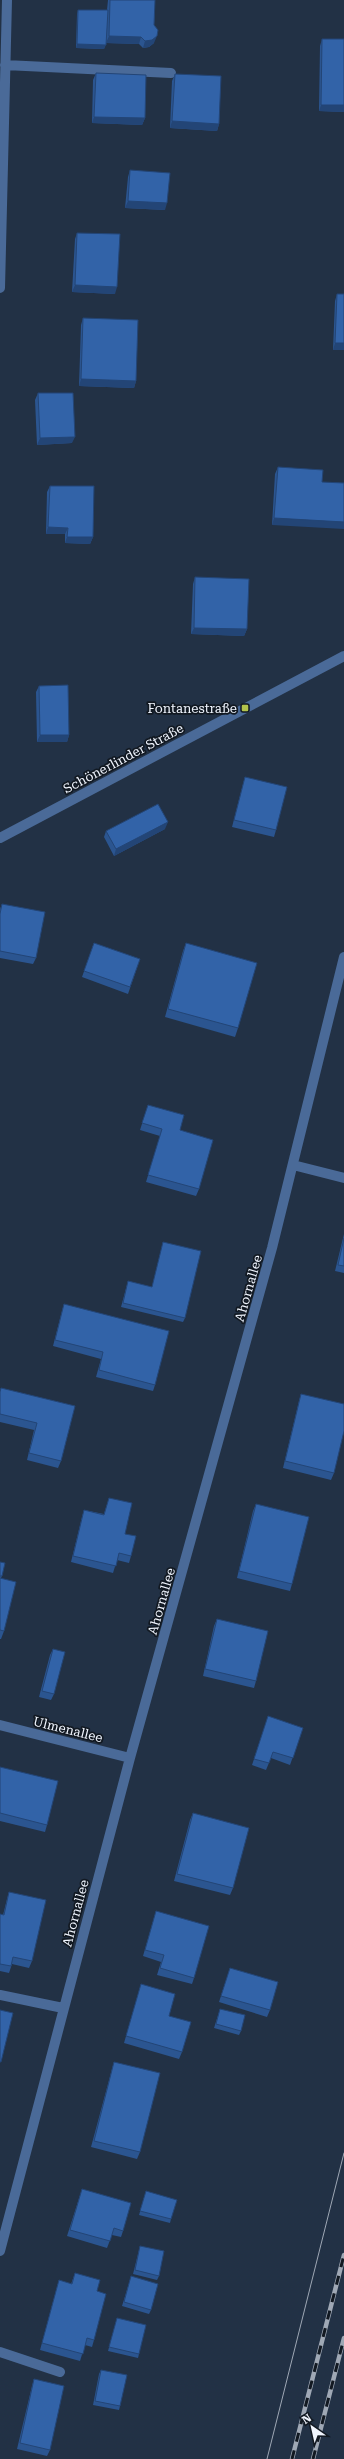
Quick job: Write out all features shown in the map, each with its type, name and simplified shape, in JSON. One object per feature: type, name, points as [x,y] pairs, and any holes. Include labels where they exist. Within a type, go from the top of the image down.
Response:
[{"type":"street","points":[[0,288],[7,0]]},
{"type":"street","points":[[5,65],[171,73]]},
{"type":"street","name":"Schönerlinder Straße","points":[[0,838],[344,656]]},
{"type":"street","name":"Ahornallee","points":[[0,2251],[130,1758],[272,1248],[344,957]]},
{"type":"street","points":[[293,1165],[344,1178]]},
{"type":"street","name":"Ulmenallee","points":[[0,1726],[130,1758]]},
{"type":"street","points":[[0,1995],[63,2008]]},
{"type":"street","points":[[0,2352],[60,2372]]},
{"type":"building","points":[[110,0],[155,0],[154,25],[158,30],[157,36],[152,40],[145,41],[141,37],[109,36]]},
{"type":"building","points":[[78,10],[108,10],[106,45],[77,44]]},
{"type":"building","points":[[322,39],[344,39],[344,105],[321,105]]},
{"type":"building","points":[[96,73],[146,75],[145,118],[94,117]]},
{"type":"building","points":[[175,74],[221,76],[219,124],[172,121]]},
{"type":"building","points":[[130,170],[170,173],[167,203],[128,201]]},
{"type":"building","points":[[77,233],[120,234],[117,287],[75,285]]},
{"type":"building","points":[[337,294],[344,294],[344,343],[335,343]]},
{"type":"building","points":[[83,318],[138,320],[136,381],[81,379]]},
{"type":"building","points":[[38,393],[73,393],[75,437],[40,438]]},
{"type":"building","points":[[278,467],[323,470],[322,482],[344,483],[344,522],[274,518]]},
{"type":"building","points":[[50,486],[94,486],[93,537],[67,537],[68,528],[48,527]]},
{"type":"building","points":[[195,577],[249,579],[247,629],[194,628]]},
{"type":"building","points":[[68,685],[69,735],[40,735],[39,686]]},
{"type":"building","points":[[245,777],[287,787],[276,830],[234,820]]},
{"type":"building","points":[[158,804],[168,822],[116,849],[106,831]]},
{"type":"building","points":[[2,904],[45,912],[36,958],[0,951],[0,914]]},
{"type":"building","points":[[94,943],[140,959],[130,987],[84,971]]},
{"type":"building","points":[[186,943],[257,963],[238,1028],[168,1009]]},
{"type":"building","points":[[148,1105],[184,1115],[180,1130],[213,1140],[199,1189],[148,1175],[162,1129],[142,1123]]},
{"type":"building","points":[[344,1238],[344,1266],[338,1265]]},
{"type":"building","points":[[163,1242],[201,1251],[185,1318],[123,1303],[128,1281],[152,1287]]},
{"type":"building","points":[[64,1304],[169,1331],[155,1385],[99,1370],[103,1352],[55,1340]]},
{"type":"building","points":[[1,1388],[75,1406],[61,1461],[29,1453],[37,1423],[0,1414]]},
{"type":"building","points":[[301,1394],[344,1404],[344,1431],[334,1473],[285,1461]]},
{"type":"building","points":[[109,1498],[132,1503],[125,1534],[136,1536],[131,1556],[119,1553],[116,1566],[73,1556],[84,1510],[104,1515]]},
{"type":"building","points":[[256,1504],[309,1517],[292,1584],[239,1571]]},
{"type":"building","points":[[0,1562],[5,1563],[2,1576],[0,1576]]},
{"type":"building","points":[[0,1578],[16,1582],[4,1631],[0,1630]]},
{"type":"building","points":[[217,1619],[268,1631],[256,1681],[205,1669]]},
{"type":"building","points":[[53,1649],[65,1652],[54,1694],[42,1691]]},
{"type":"building","points":[[268,1716],[303,1728],[293,1758],[273,1752],[269,1763],[254,1759]]},
{"type":"building","points":[[0,1767],[58,1781],[47,1825],[0,1813]]},
{"type":"building","points":[[193,1813],[249,1828],[233,1888],[177,1874]]},
{"type":"building","points":[[9,1892],[46,1900],[32,1961],[13,1957],[11,1966],[0,1964],[0,1914],[4,1915]]},
{"type":"building","points":[[156,1911],[209,1926],[194,1978],[160,1968],[164,1955],[145,1950]]},
{"type":"building","points":[[230,1968],[278,1982],[270,2010],[221,1996]]},
{"type":"building","points":[[141,1984],[175,1994],[169,2016],[191,2022],[182,2052],[126,2036]]},
{"type":"building","points":[[220,2009],[245,2015],[241,2031],[216,2024]]},
{"type":"building","points":[[0,2010],[13,2013],[1,2062],[0,2062]]},
{"type":"building","points":[[114,2062],[160,2073],[140,2152],[94,2141]]},
{"type":"building","points":[[82,2189],[131,2203],[123,2231],[114,2228],[110,2241],[70,2230]]},
{"type":"building","points":[[146,2191],[177,2200],[171,2219],[140,2211]]},
{"type":"building","points":[[140,2246],[164,2251],[159,2276],[135,2270]]},
{"type":"building","points":[[75,2273],[100,2280],[97,2291],[106,2294],[94,2340],[87,2338],[83,2354],[42,2343],[59,2280],[72,2284]]},
{"type":"building","points":[[131,2276],[158,2284],[151,2310],[124,2302]]},
{"type":"building","points":[[117,2318],[146,2325],[139,2354],[109,2347]]},
{"type":"building","points":[[101,2370],[127,2375],[120,2406],[95,2401]]},
{"type":"building","points":[[34,2379],[64,2386],[50,2450],[20,2443]]},
{"type":"tram line","points":[[267,2459],[344,2153]]},
{"type":"railway","points":[[292,2459],[344,2255]]},
{"type":"railway","points":[[313,2459],[344,2338]]},
{"type":"place","name":"Fontanestraße","points":[[245,708]]}]
